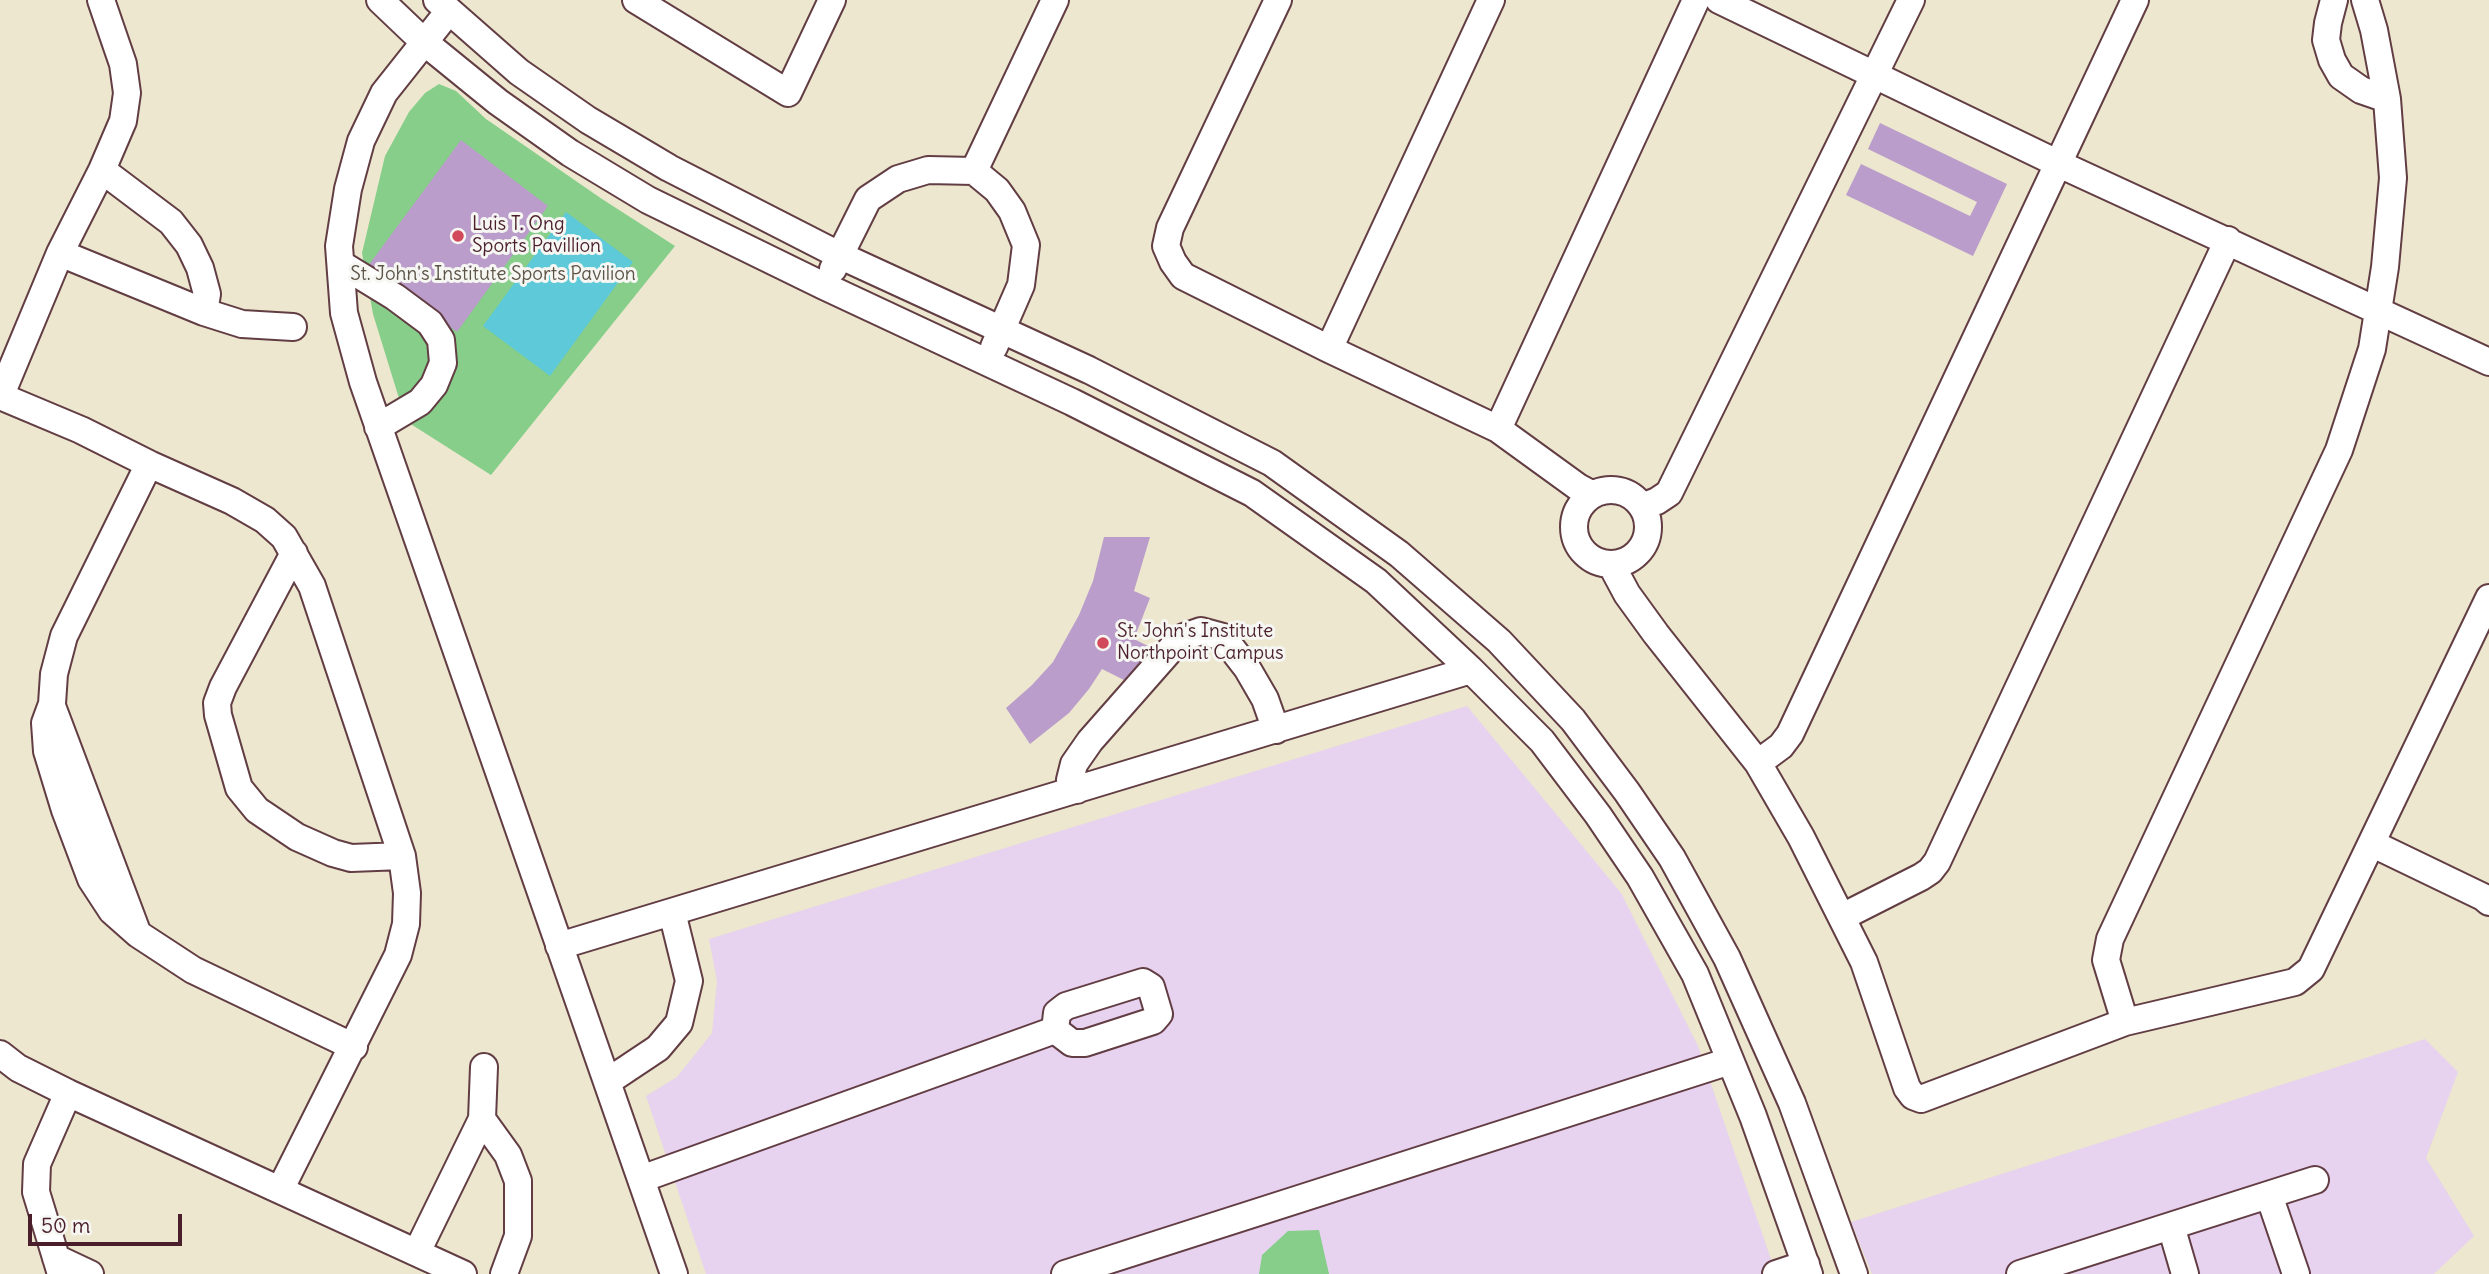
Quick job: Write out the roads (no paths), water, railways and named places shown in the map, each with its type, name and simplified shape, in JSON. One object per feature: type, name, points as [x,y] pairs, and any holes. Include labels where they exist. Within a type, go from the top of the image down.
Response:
[{"type":"street","points":[[101,0],[123,64],[127,93],[123,121],[102,170],[60,253],[0,397],[81,430],[232,501],[265,520],[284,537],[312,586],[402,856],[407,893],[406,924],[398,955],[281,1190]]},
{"type":"street","points":[[380,0],[423,41],[498,102],[570,153],[648,200],[824,286],[988,361],[1252,493],[1376,581],[1542,741],[1640,877],[1695,974],[1753,1116],[1808,1269],[1776,1274]]},
{"type":"street","points":[[636,0],[788,93],[832,0]]},
{"type":"street","points":[[974,171],[1055,0]]},
{"type":"street","points":[[1278,0],[1170,228],[1166,246],[1183,276],[1498,429],[1591,494]]},
{"type":"street","points":[[1329,349],[1491,0]]},
{"type":"street","points":[[1498,429],[1696,0]]},
{"type":"street","points":[[1719,0],[2057,163],[2489,362]]},
{"type":"street","points":[[1642,507],[1668,493],[1911,0]]},
{"type":"street","points":[[1758,763],[1781,746],[1790,734],[2135,0]]},
{"type":"street","points":[[2334,0],[2326,40],[2332,60],[2341,76],[2361,90],[2387,99]]},
{"type":"street","points":[[2125,1022],[2106,960],[2110,939],[2339,450],[2372,349],[2379,312],[2393,178],[2387,99],[2374,30],[2365,0]]},
{"type":"street","points":[[674,1274],[378,427],[344,313],[340,246],[348,189],[361,141],[384,93],[423,41],[443,5],[519,72],[588,120],[669,168],[839,255],[1089,370],[1272,463],[1399,554],[1499,641],[1573,720],[1628,792],[1672,858],[1727,958],[1792,1103],[1854,1274]]},
{"type":"street","points":[[102,170],[171,222],[189,245],[200,268],[207,294],[204,312]]},
{"type":"street","points":[[824,286],[869,199],[898,179],[928,170],[974,171],[997,190],[1013,211],[1026,246],[1021,285],[988,361]]},
{"type":"street","points":[[1842,917],[1930,872],[1937,862],[2228,240]]},
{"type":"street","points":[[60,253],[204,312],[242,324],[293,327]]},
{"type":"street","points":[[341,264],[430,323],[441,340],[443,363],[434,385],[419,402],[378,427]]},
{"type":"street","points":[[149,464],[64,636],[54,674],[52,704],[138,934],[193,970],[354,1047]]},
{"type":"street","points":[[1610,488],[1626,492],[1642,507],[1649,530],[1647,539],[1632,558],[1621,565],[1612,566],[1590,559],[1577,541],[1575,528],[1576,515],[1582,502],[1591,494],[1610,488]]},
{"type":"street","points":[[1330,546],[1351,518]]},
{"type":"street","points":[[293,553],[217,703],[239,788],[257,810],[298,837],[333,853],[351,858],[402,856]]},
{"type":"street","points":[[1612,566],[1627,594],[1656,634],[1758,763],[1801,837],[1864,962],[1907,1088],[1913,1096],[1921,1099],[2125,1022],[2295,982],[2311,969],[2489,598]]},
{"type":"street","points":[[1077,790],[1070,780],[1074,764],[1090,741],[1171,649],[1184,637],[1201,631],[1223,637],[1248,668],[1265,699],[1276,730]]},
{"type":"street","points":[[559,946],[1471,670]]},
{"type":"street","points":[[2373,844],[2489,902]]},
{"type":"street","points":[[607,1083],[658,1048],[679,1023],[689,981],[672,912]]},
{"type":"street","points":[[641,1179],[1055,1030]]},
{"type":"street","points":[[0,1054],[18,1068],[68,1093],[463,1274]]},
{"type":"street","points":[[1065,1274],[1730,1061]]},
{"type":"street","points":[[417,1252],[482,1119],[484,1067]]},
{"type":"street","points":[[68,1093],[37,1164],[36,1192],[59,1266],[90,1274]]},
{"type":"street","points":[[1753,1116],[1792,1103]]},
{"type":"street","points":[[482,1119],[508,1155],[518,1181],[518,1236],[504,1274]]},
{"type":"street","points":[[2020,1274],[2069,1267],[2171,1226],[2315,1180]]},
{"type":"street","points":[[2269,1195],[2296,1274]]},
{"type":"street","points":[[2171,1226],[2185,1274]]},
{"type":"water","points":[[566,212],[633,262],[550,376],[483,326]]},
{"type":"place","name":"Luis T. Ong Sports Pavillion","points":[[458,236]]},
{"type":"place","name":"St. John's Institute Northpoint Campus","points":[[1103,643]]},
{"type":"park label","name":"St. John's Institute Sports Pavilion","points":[[493,275]]}]
